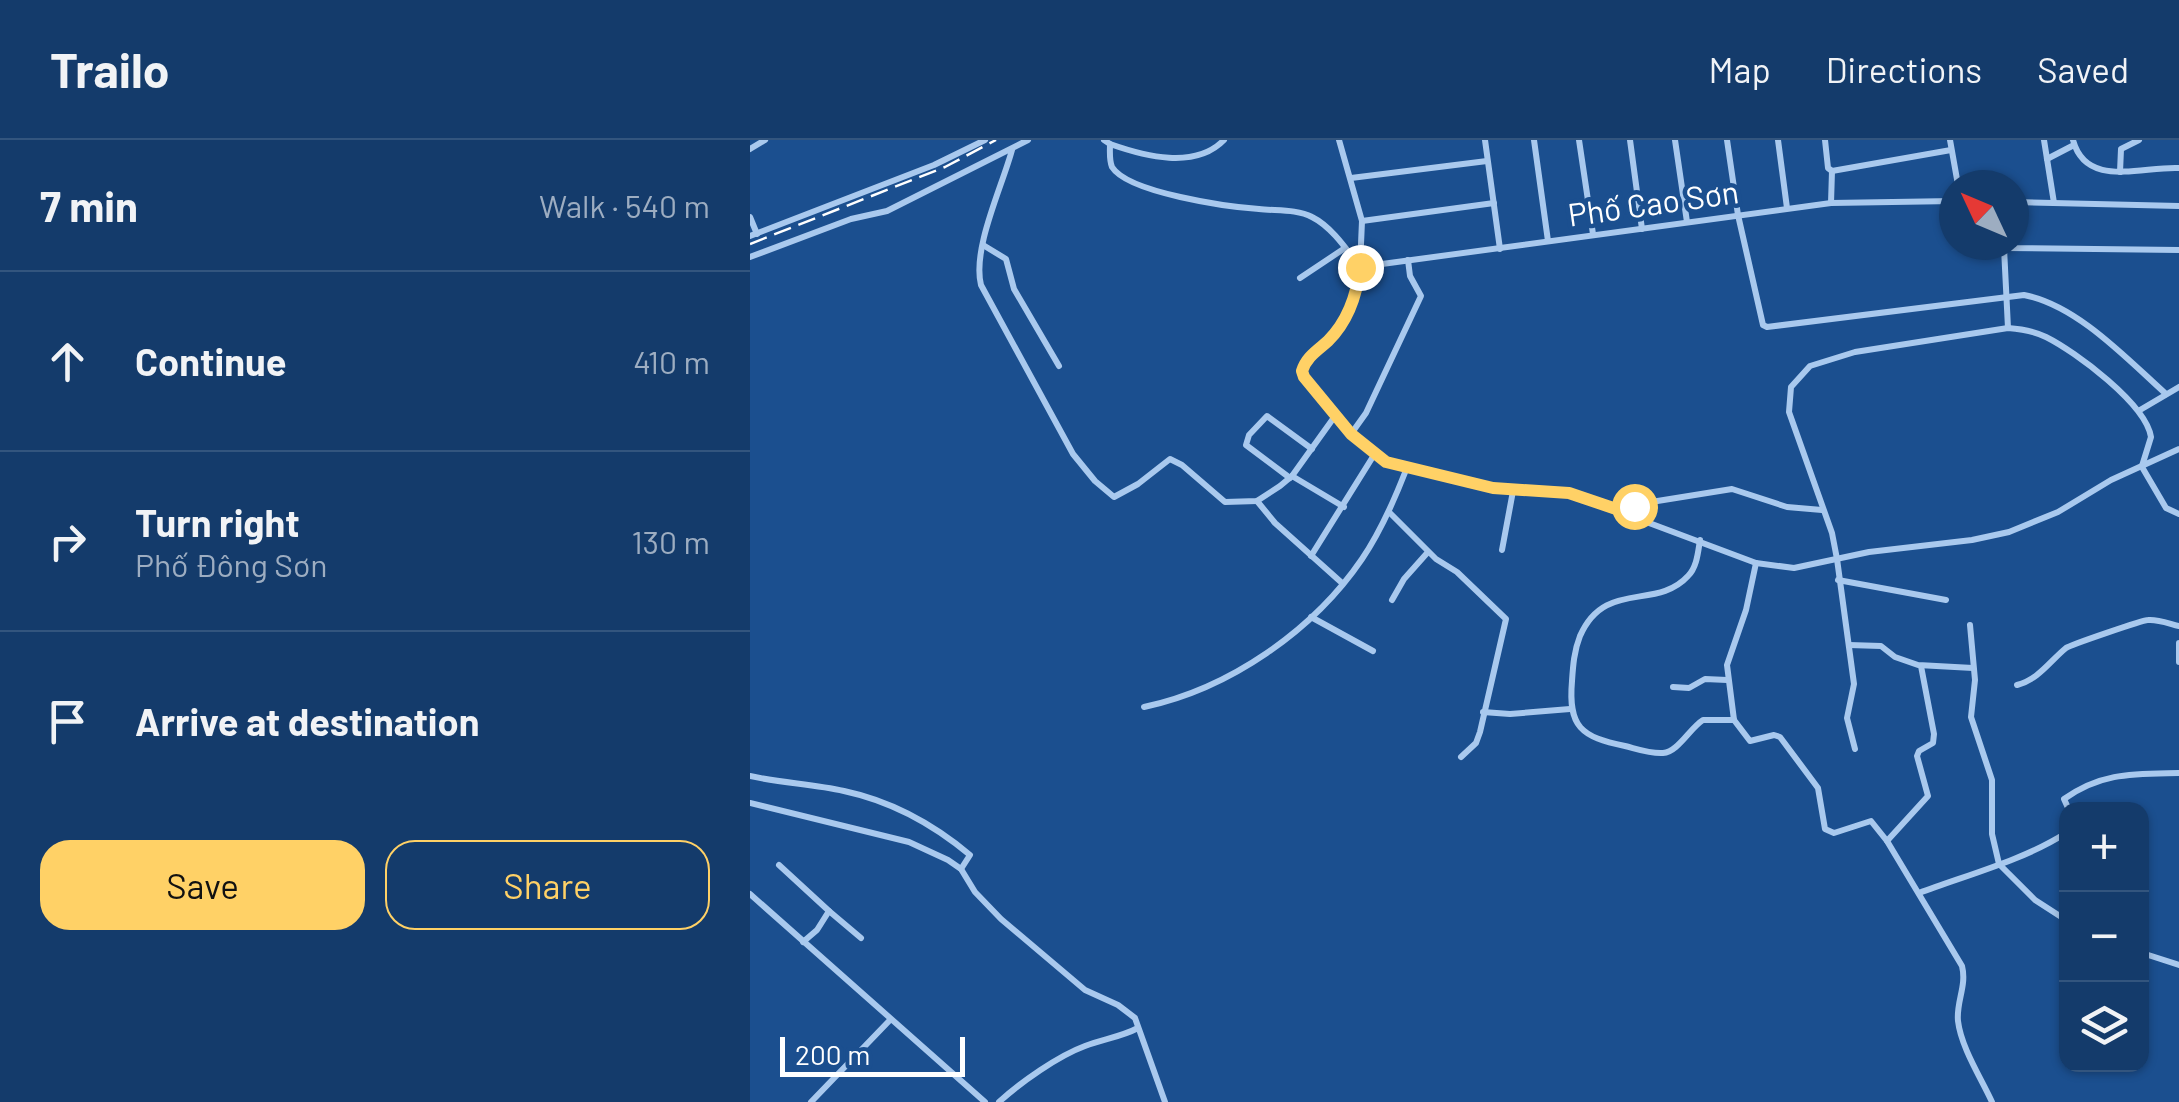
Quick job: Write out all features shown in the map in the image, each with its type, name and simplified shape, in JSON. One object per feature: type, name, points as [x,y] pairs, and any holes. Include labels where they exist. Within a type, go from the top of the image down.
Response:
[{"type":"street","points":[[751,146],[765,140]]},
{"type":"street","points":[[750,217],[754,235],[934,165],[985,140]]},
{"type":"street","points":[[750,257],[851,219],[887,212],[1028,140]]},
{"type":"street","points":[[1224,140],[1216,148],[1194,156],[1160,158],[1107,142],[1111,166],[1128,179],[1168,193],[1312,216],[1360,267]]},
{"type":"street","points":[[1339,140],[1362,222],[1358,283],[1346,318],[1308,358],[1302,371],[1351,434],[1374,454],[1406,470],[1422,470],[1475,485],[1569,493],[1756,562],[1794,568],[2008,532],[2058,512],[2111,480],[2179,449]]},
{"type":"street","points":[[1485,140],[1500,249]]},
{"type":"street","points":[[1534,140],[1548,241]]},
{"type":"street","points":[[1580,140],[1593,234]]},
{"type":"street","points":[[1630,140],[1642,229]]},
{"type":"street","points":[[1676,140],[1686,222]]},
{"type":"street","points":[[1727,140],[1760,321],[1767,327],[2004,296],[2044,299],[2066,310],[2166,394]]},
{"type":"street","points":[[1778,140],[1787,209]]},
{"type":"street","points":[[1825,140],[1828,168],[1832,171],[1831,203]]},
{"type":"street","points":[[1950,140],[1955,170]]},
{"type":"street","points":[[2044,140],[2054,203]]},
{"type":"street","points":[[2120,172],[2121,150],[2138,140]]},
{"type":"street","points":[[2047,159],[2074,142],[2086,164],[2120,172],[2179,168]]},
{"type":"street","points":[[1012,150],[983,245],[979,277],[992,312],[1073,454],[1106,492],[1114,496],[1124,492],[1170,459],[1182,464],[1226,502],[1257,501],[1291,477],[1336,416]]},
{"type":"street","points":[[1832,171],[1951,150]]},
{"type":"street","points":[[1351,178],[1487,161]]},
{"type":"street","name":"Phố Cao Sơn","points":[[1360,267],[1831,203],[1939,200]]},
{"type":"street","points":[[2029,202],[2179,206]]},
{"type":"street","points":[[1362,222],[1494,204]]},
{"type":"street","points":[[983,245],[1006,259],[1014,289],[1059,366]]},
{"type":"street","points":[[1300,278],[1345,248]]},
{"type":"street","points":[[2029,248],[2179,250]]},
{"type":"street","points":[[1351,434],[1366,412],[1421,296],[1410,276],[1408,260]]},
{"type":"street","points":[[2005,260],[2008,328]]},
{"type":"street","points":[[1855,749],[1847,718],[1854,684],[1837,560],[1788,412],[1791,387],[1810,366],[1855,352],[2008,328],[2032,331],[2058,344],[2140,410],[2151,437],[2142,467],[2166,508],[2179,514]]},
{"type":"street","points":[[2140,410],[2179,388]]},
{"type":"street","points":[[1312,450],[1267,416],[1246,446],[1344,507]]},
{"type":"street","points":[[1312,556],[1374,454]]},
{"type":"street","points":[[1144,707],[1189,695],[1254,662],[1311,617],[1364,556],[1390,512],[1406,470]]},
{"type":"street","points":[[1622,511],[1644,503],[1732,489],[1787,508],[1822,510]]},
{"type":"street","points":[[1502,550],[1513,490]]},
{"type":"street","points":[[1257,501],[1275,523],[1342,583]]},
{"type":"street","points":[[1390,512],[1428,552],[1457,572],[1506,620],[1476,742],[1461,757]]},
{"type":"street","points":[[1700,540],[1688,576],[1640,597],[1612,601],[1588,621],[1574,656],[1570,708],[1577,726],[1595,738],[1660,754],[1674,748],[1703,720],[1734,720]]},
{"type":"street","points":[[1392,600],[1428,552]]},
{"type":"street","points":[[1756,562],[1746,610],[1727,665],[1734,720],[1750,741],[1780,736],[1818,788],[1822,822],[1828,832],[1871,821],[1887,841],[1962,966],[1964,987],[1957,1011],[1958,1026],[1992,1102]]},
{"type":"street","points":[[1838,580],[1946,600]]},
{"type":"street","points":[[1311,617],[1373,651]]},
{"type":"street","points":[[2016,685],[2033,680],[2066,648],[2082,640],[2146,620],[2179,626]]},
{"type":"street","points":[[1970,624],[1974,668],[1971,717],[1992,780],[1992,834],[1999,864],[2036,900],[2059,915]]},
{"type":"street","points":[[2179,643],[2179,662]]},
{"type":"street","points":[[1849,645],[1881,646],[1894,657],[1921,666],[1974,668]]},
{"type":"street","points":[[1887,841],[1928,796],[1917,756],[1933,743],[1934,734],[1921,666]]},
{"type":"street","points":[[1674,687],[1688,688],[1705,679],[1727,680]]},
{"type":"street","points":[[1483,712],[1570,708]]},
{"type":"street","points":[[2065,802],[2064,799],[2091,782],[2137,771],[2179,773]]},
{"type":"street","points":[[750,776],[842,790],[894,805],[970,855],[960,869]]},
{"type":"street","points":[[750,802],[909,842],[960,869],[974,892],[1001,919],[1085,990],[1128,1012],[1138,1028],[1165,1102]]},
{"type":"street","points":[[1919,893],[2059,838]]},
{"type":"street","points":[[779,865],[861,938]]},
{"type":"street","points":[[750,894],[985,1102]]},
{"type":"street","points":[[803,942],[817,930],[829,911]]},
{"type":"street","points":[[2149,955],[2179,965]]},
{"type":"street","points":[[811,1102],[890,1020]]},
{"type":"street","points":[[999,1102],[1021,1084],[1085,1046],[1115,1039],[1138,1028]]},
{"type":"railway","points":[[750,244],[945,167],[996,140]]},
{"type":"route","points":[[1360,267],[1350,311],[1330,339],[1308,358],[1302,371],[1351,434],[1386,462],[1406,470],[1422,470],[1493,488],[1569,493],[1622,511],[1634,506]]}]
